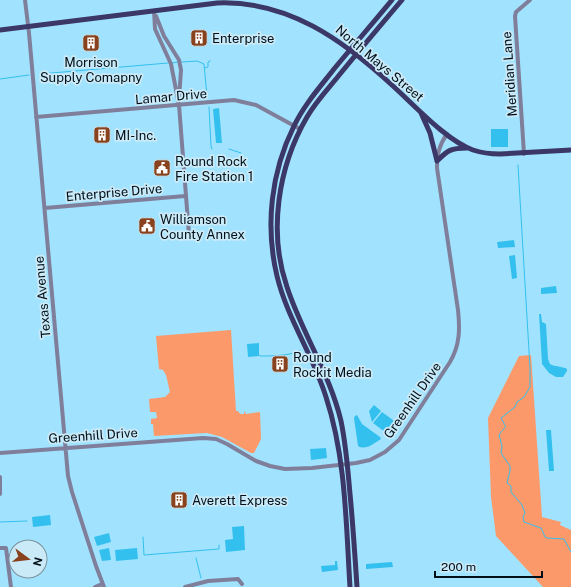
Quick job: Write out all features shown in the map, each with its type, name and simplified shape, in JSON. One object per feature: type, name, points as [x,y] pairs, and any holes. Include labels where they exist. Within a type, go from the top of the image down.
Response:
[{"type":"main road","points":[[350,587],[341,464],[338,443],[326,398],[314,365],[287,306],[277,275],[272,244],[271,212],[277,170],[294,125],[310,100],[392,0]]},
{"type":"main road","points":[[357,587],[348,464],[341,421],[320,361],[293,303],[287,286],[280,253],[278,218],[281,188],[289,157],[300,129],[316,104],[402,0]]},
{"type":"main road","name":"North Mays Street","points":[[0,30],[225,2],[259,5],[289,14],[329,34],[392,85],[447,134],[458,143],[468,148],[489,154],[524,154],[571,150]]},
{"type":"main road","points":[[420,111],[430,133],[437,161]]},
{"type":"main road","points":[[437,161],[447,151],[457,148],[468,148]]},
{"type":"street","name":"Texas Avenue","points":[[25,0],[68,476],[103,586]]},
{"type":"street","name":"Meridian Lane","points":[[524,154],[515,16],[516,12],[530,0]]},
{"type":"street","points":[[154,11],[156,29],[172,64],[179,105],[189,234]]},
{"type":"street","points":[[154,11],[161,30],[178,60],[181,77],[179,105]]},
{"type":"street","name":"Lamar Drive","points":[[36,117],[234,100],[256,105],[300,129]]},
{"type":"street","name":"Greenhill Drive","points":[[0,453],[203,438],[216,440],[227,444],[258,462],[279,468],[297,470],[362,462],[385,452],[394,444],[450,362],[458,344],[459,322],[437,161],[440,146],[447,134]]},
{"type":"street","points":[[517,153],[524,145],[531,153]]},
{"type":"street","name":"Enterprise Drive","points":[[44,208],[185,196]]},
{"type":"street","points":[[0,477],[0,494]]},
{"type":"street","points":[[0,548],[6,548],[11,587]]},
{"type":"street","points":[[185,587],[208,581],[238,579],[242,584]]},
{"type":"street","points":[[95,587],[103,586]]},
{"type":"shaded area","points":[[231,330],[236,411],[240,414],[244,414],[244,411],[246,414],[260,412],[261,439],[254,453],[251,453],[222,437],[207,433],[154,436],[151,419],[157,418],[156,412],[150,412],[149,399],[165,397],[170,392],[166,375],[163,370],[159,369],[156,336]]},
{"type":"shaded area","points":[[531,355],[542,517],[561,522],[560,525],[571,530],[571,587],[543,587],[496,536],[491,497],[488,418],[519,356]]},
{"type":"water","points":[[219,108],[222,143],[216,143],[213,109]]},
{"type":"water","points":[[491,129],[508,129],[508,147],[491,147]]},
{"type":"water","points":[[514,240],[515,247],[498,248],[497,242]]},
{"type":"water","points":[[515,255],[517,278],[512,279],[509,256]]},
{"type":"water","points":[[556,286],[557,293],[541,294],[541,288]]},
{"type":"water","points":[[539,314],[541,314],[542,322],[546,324],[548,359],[550,364],[567,369],[563,377],[556,377],[549,373],[542,364]]},
{"type":"water","points":[[259,343],[259,356],[248,357],[247,344]]},
{"type":"water","points":[[374,405],[381,411],[372,422],[369,411]]},
{"type":"water","points":[[382,412],[397,423],[389,435],[373,423]]},
{"type":"water","points":[[357,415],[362,424],[381,439],[364,448],[358,446],[354,418]]},
{"type":"water","points":[[546,430],[551,430],[554,471],[549,471]]},
{"type":"water","points":[[326,448],[327,458],[311,460],[310,449]]},
{"type":"water","points":[[50,515],[51,525],[33,527],[32,517]]},
{"type":"water","points":[[244,526],[245,550],[226,552],[225,540],[233,539],[232,527]]},
{"type":"water","points":[[109,533],[111,542],[97,546],[94,537]]},
{"type":"water","points":[[109,548],[111,560],[102,561],[99,550]]},
{"type":"water","points":[[137,548],[138,559],[116,561],[115,550]]},
{"type":"water","points":[[335,561],[337,561],[338,570],[322,572],[321,566],[335,565]]},
{"type":"water","points":[[392,562],[393,567],[366,569],[366,564]]},
{"type":"waterway","points":[[182,62],[197,61],[204,64],[207,96]]},
{"type":"waterway","points":[[205,68],[208,67],[208,62],[210,61]]},
{"type":"waterway","points":[[172,63],[178,62]]},
{"type":"waterway","points":[[40,74],[168,63]]},
{"type":"waterway","points":[[0,79],[29,75]]},
{"type":"waterway","points":[[209,107],[212,149]]},
{"type":"waterway","points":[[229,149],[241,153]]},
{"type":"waterway","points":[[518,165],[530,387],[524,397],[517,402],[515,407],[501,418],[505,426],[499,435],[502,446],[501,453],[510,466],[507,483],[511,486],[511,492],[522,505],[525,513],[523,517],[524,522],[541,528],[545,537],[547,538],[564,539],[571,552]]},
{"type":"waterway","points":[[259,355],[281,355],[300,350]]},
{"type":"waterway","points":[[0,522],[27,521]]},
{"type":"waterway","points":[[143,537],[144,555],[219,549],[219,545]]},
{"type":"waterway","points":[[196,558],[201,578]]},
{"type":"place","name":"Enterprise","points":[[199,38]]},
{"type":"place","name":"Morrison Supply Comapny","points":[[91,43]]},
{"type":"place","name":"MI-Inc.","points":[[102,135]]},
{"type":"place","name":"Round Rock Fire Station 1","points":[[162,168]]},
{"type":"place","name":"Williamson County Annex","points":[[147,226]]},
{"type":"place","name":"Round Rockit Media","points":[[280,364]]},
{"type":"place","name":"Averett Express","points":[[179,500]]}]
